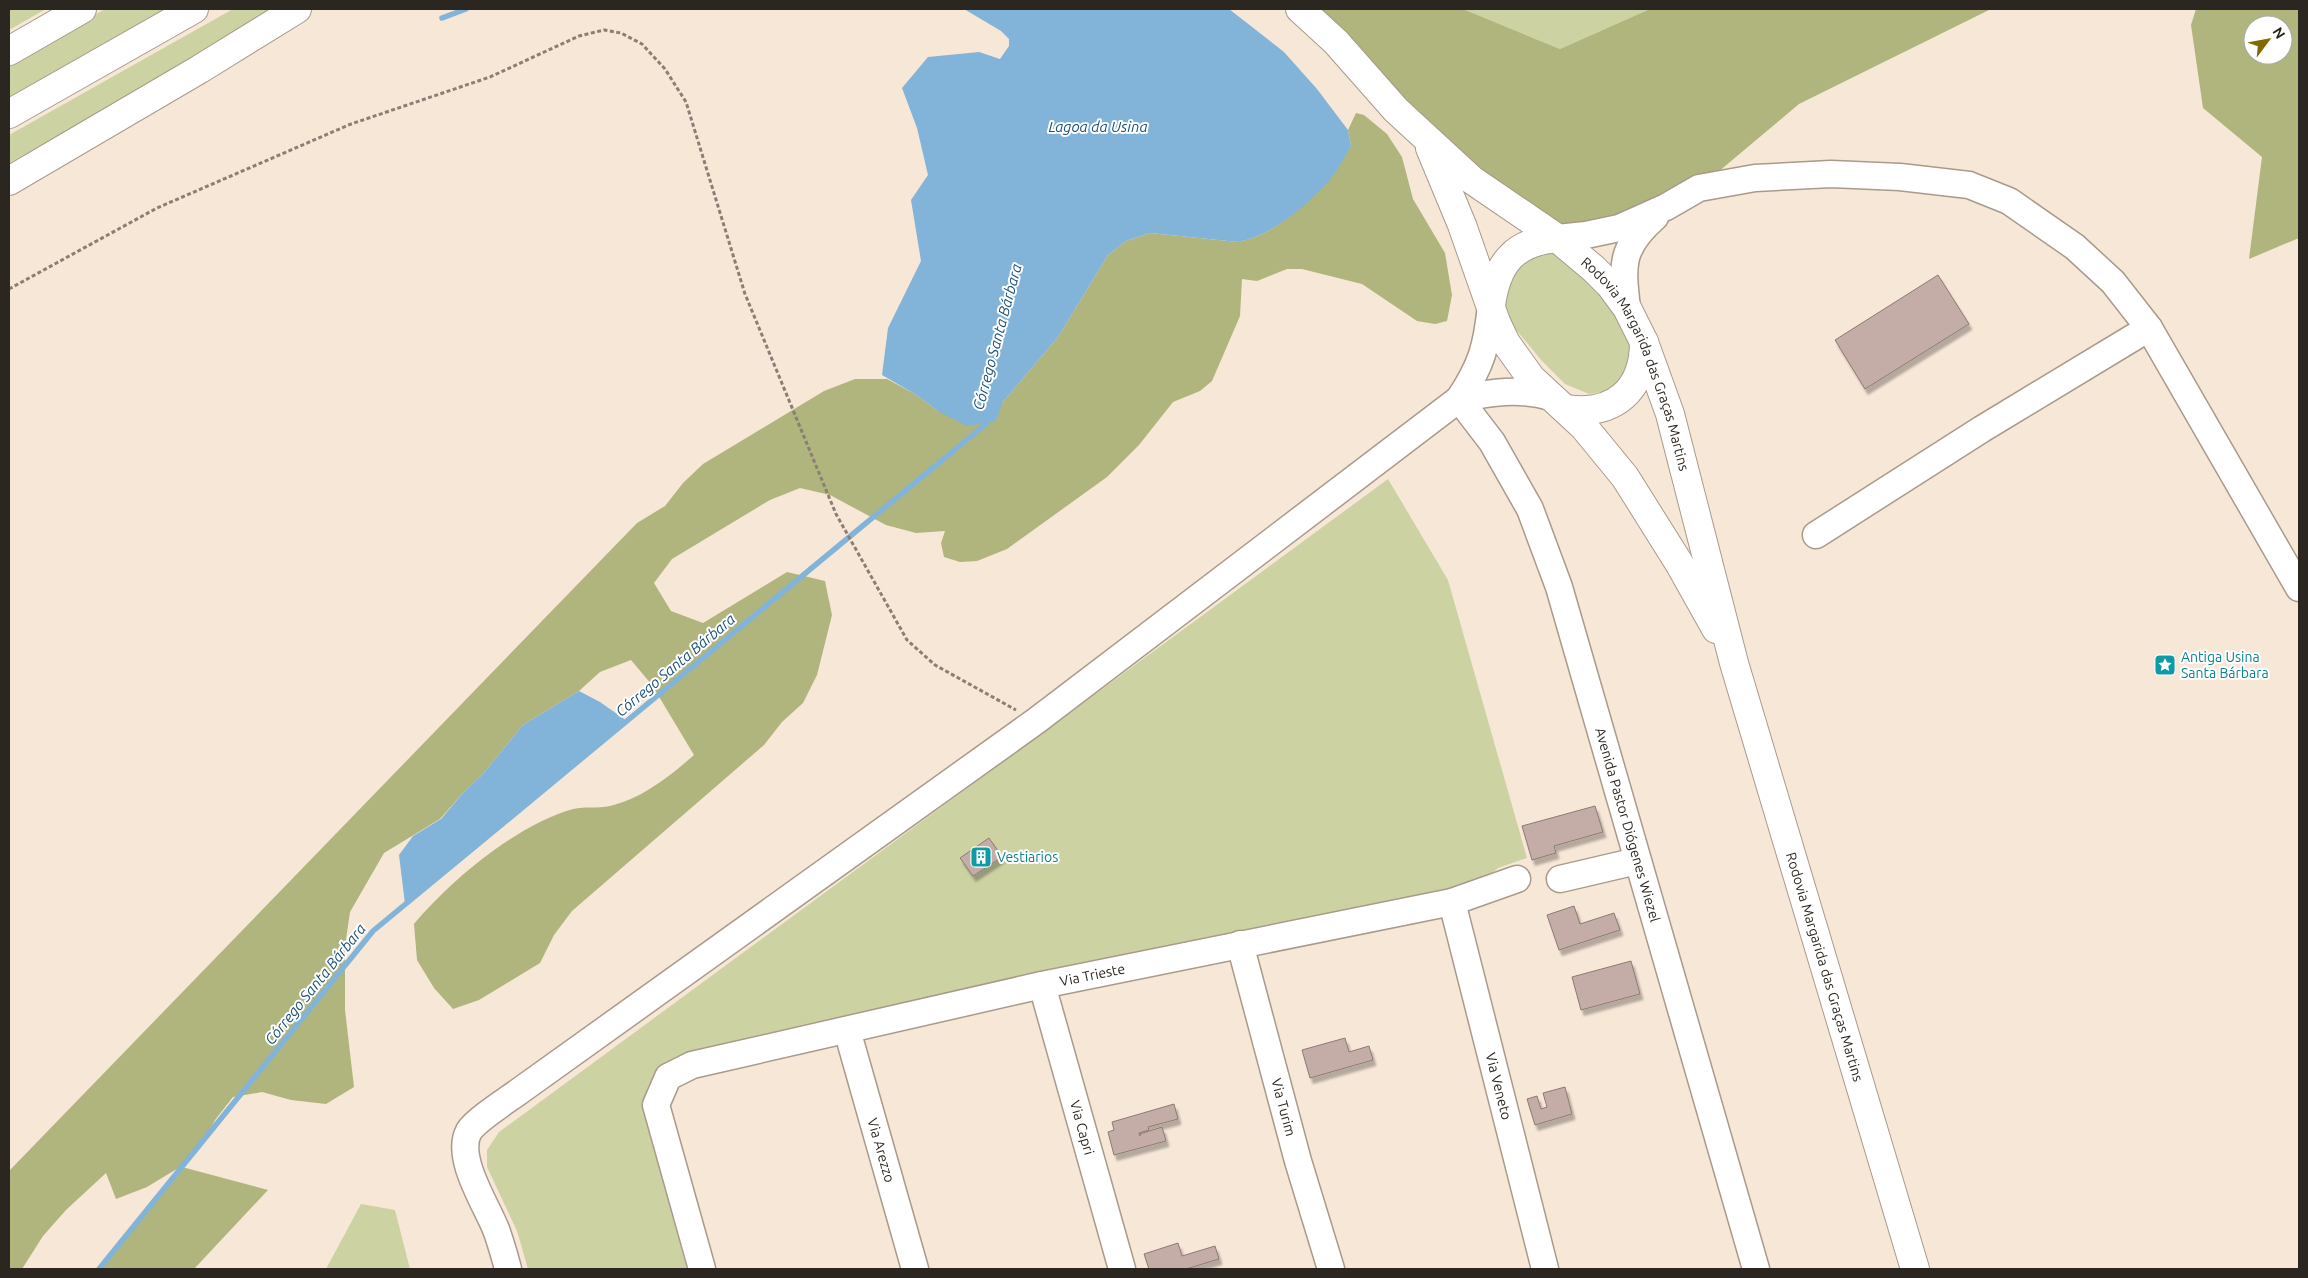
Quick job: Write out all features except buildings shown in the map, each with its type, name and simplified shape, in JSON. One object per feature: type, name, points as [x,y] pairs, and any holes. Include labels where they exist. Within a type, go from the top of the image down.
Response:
[{"type":"main road","points":[[9,51],[82,9]]},
{"type":"main road","points":[[9,114],[194,9]]},
{"type":"main road","points":[[9,179],[200,69],[297,9]]},
{"type":"main road","name":"Rodovia Margarida das Graças Martins","points":[[1300,9],[1336,42],[1396,110],[1472,180],[1557,238],[1594,269],[1610,285],[1627,308],[1644,342],[1670,414],[1734,663],[1915,1269]]},
{"type":"main road","name":"Rodovia Margarida das Graças Martins","points":[[1426,139],[1462,225],[1506,343],[1531,378],[1559,403],[1606,452],[1625,477],[1678,563],[1734,663]]},
{"type":"main road","points":[[1491,305],[1499,272],[1509,258],[1523,247],[1540,240],[1557,238]]},
{"type":"main road","points":[[1559,403],[1582,411],[1597,410],[1611,405],[1634,385],[1644,358],[1644,342]]},
{"type":"street","points":[[1557,238],[1586,235],[1620,228],[1666,207],[1699,188],[1755,178],[1831,174],[1900,176],[1969,185],[2009,201],[2075,247],[2113,282],[2149,328],[2299,588]]},
{"type":"street","points":[[1627,308],[1624,262],[1630,245],[1639,231],[1666,207]]},
{"type":"street","points":[[508,1269],[497,1232],[468,1168],[466,1148],[469,1131],[483,1118],[521,1090],[1036,721],[1459,399],[1481,360],[1488,337],[1491,305]]},
{"type":"street","points":[[1816,535],[1982,428],[2149,328]]},
{"type":"street","points":[[1459,399],[1492,392],[1516,390],[1559,403]]},
{"type":"street","name":"Avenida Pastor Diógenes Wiezel","points":[[1459,399],[1492,442],[1530,509],[1559,587],[1756,1269]]},
{"type":"street","points":[[1560,879],[1637,861]]},
{"type":"street","name":"Via Trieste","points":[[702,1269],[656,1105],[668,1077],[692,1065],[1042,985],[1452,902],[1516,879]]},
{"type":"street","name":"Via Veneto","points":[[1452,902],[1544,1269]]},
{"type":"street","name":"Via Turim","points":[[1240,944],[1298,1161],[1331,1269]]},
{"type":"street","name":"Via Capri","points":[[1042,985],[1122,1269]]},
{"type":"street","name":"Via Arezzo","points":[[847,1030],[915,1269]]},
{"type":"path","points":[[9,289],[157,208],[351,124],[490,76],[579,36],[604,30],[622,33],[642,44],[666,69],[686,102],[745,294],[836,514],[907,640],[935,665],[1036,721]]},
{"type":"green space","points":[[9,9],[46,9],[9,30]]},
{"type":"green space","points":[[105,9],[170,9],[9,101],[9,64]]},
{"type":"green space","points":[[233,9],[275,9],[145,87],[9,163],[9,135]]},
{"type":"green space","points":[[1300,9],[1463,9],[1560,49],[1650,9],[1991,9],[1799,104],[1699,188],[1557,238]]},
{"type":"green space","points":[[1463,9],[1650,9],[1560,49]]},
{"type":"green space","points":[[2196,9],[2299,9],[2299,238],[2249,259],[2262,157],[2203,108],[2191,25]]},
{"type":"green space","points":[[1356,113],[1364,115],[1387,134],[1402,157],[1413,199],[1445,253],[1452,295],[1447,321],[1435,324],[1417,321],[1362,284],[1302,269],[1287,269],[1257,281],[1242,279],[1240,316],[1212,381],[1200,391],[1173,402],[1139,445],[1107,477],[1007,549],[977,561],[960,562],[944,557],[941,543],[945,531],[916,533],[886,525],[830,495],[800,488],[770,500],[672,559],[654,583],[671,611],[703,623],[787,572],[825,581],[832,615],[817,675],[803,703],[782,722],[764,745],[572,911],[554,935],[540,963],[479,1000],[453,1009],[434,988],[417,960],[414,924],[429,907],[486,856],[529,828],[573,809],[605,807],[634,798],[666,778],[694,755],[652,685],[631,660],[600,672],[579,691],[523,725],[483,774],[440,819],[384,853],[350,912],[345,946],[345,1010],[354,1087],[326,1104],[291,1100],[262,1092],[233,1097],[215,1120],[200,1148],[180,1167],[147,1187],[116,1199],[106,1173],[66,1210],[43,1236],[22,1269],[9,1269],[9,1171],[637,523],[665,506],[683,483],[703,464],[824,391],[855,379],[887,379],[915,394],[938,411],[1002,403],[1058,337],[1108,255],[1126,241],[1150,233],[1238,242],[1256,237],[1273,228],[1288,217],[1316,190],[1351,146],[1348,130]]},
{"type":"green space","points":[[1556,251],[1594,282],[1633,339],[1631,365],[1615,386],[1603,392],[1589,394],[1565,384],[1542,361],[1513,326],[1500,296],[1502,283],[1528,253]]},
{"type":"green space","points":[[1388,479],[1448,580],[1527,858],[1498,868],[1479,884],[679,1056],[658,1071],[653,1078],[646,1093],[644,1111],[687,1269],[528,1269],[517,1231],[487,1167],[487,1150],[499,1132]]},
{"type":"green space","points":[[182,1167],[268,1190],[194,1269],[99,1269]]},
{"type":"green space","points":[[361,1204],[395,1210],[410,1269],[326,1269]]},
{"type":"water","name":"Lagoa da Usina","points":[[964,9],[1229,9],[1284,52],[1317,89],[1348,130],[1351,146],[1334,174],[1319,192],[1287,219],[1263,234],[1238,242],[1150,233],[1126,241],[1108,255],[1058,337],[1002,403],[996,421],[967,426],[938,411],[915,394],[882,375],[888,328],[921,261],[911,200],[928,175],[917,128],[902,88],[928,57],[979,52],[1000,59],[1009,46],[1009,39],[1001,31]]},
{"type":"water","points":[[579,691],[600,702],[627,721],[405,904],[399,855],[413,836],[441,819],[463,793],[483,774],[523,725]]},
{"type":"waterway","points":[[442,18],[466,9]]},
{"type":"waterway","name":"Córrego Santa Bárbara","points":[[99,1269],[373,931],[987,423],[989,418]]},
{"type":"place","name":"Antiga Usina Santa Bárbara","points":[[2165,665]]},
{"type":"place","name":"Vestiarios","points":[[981,857]]}]
